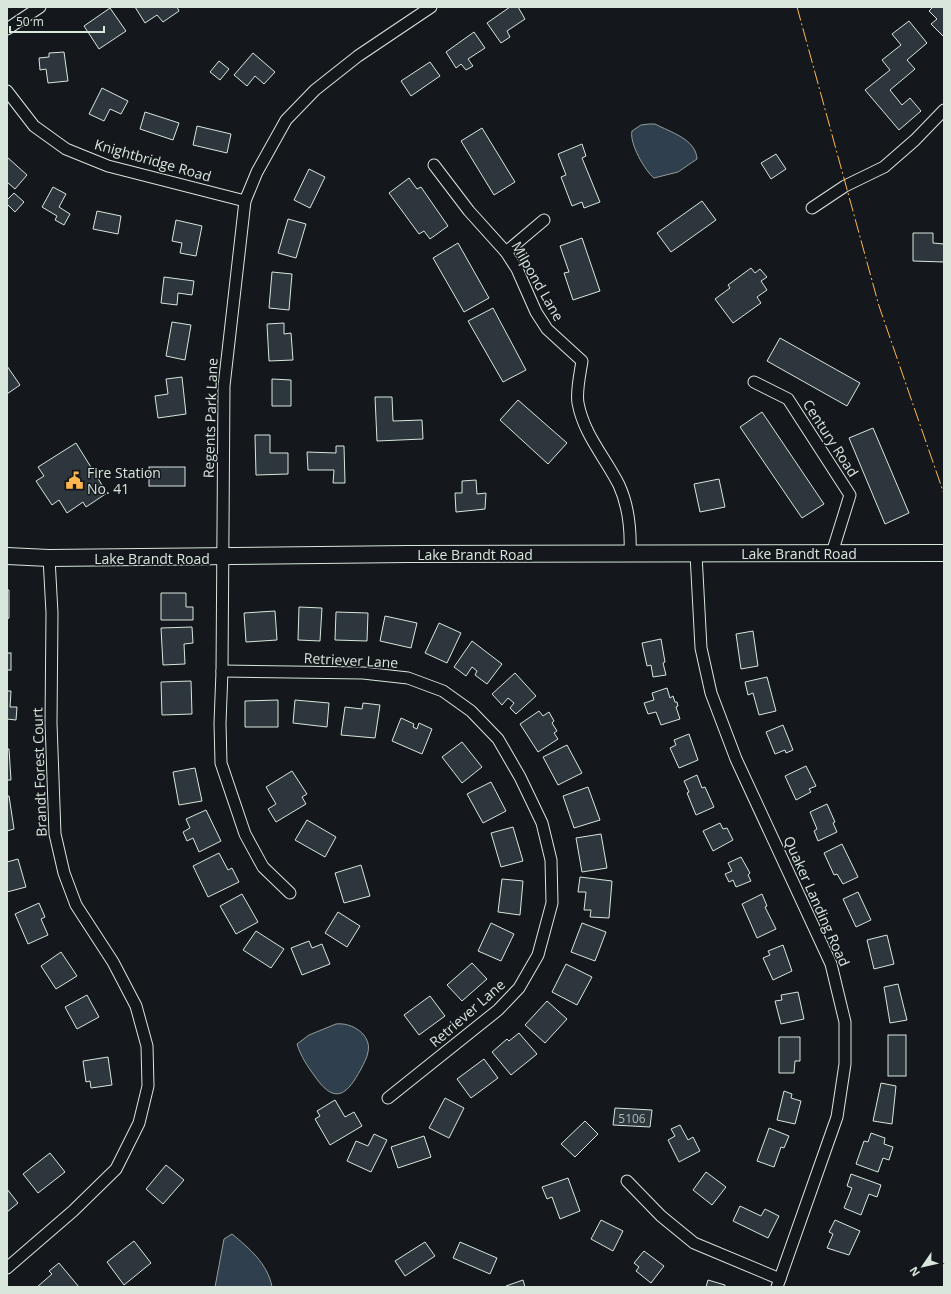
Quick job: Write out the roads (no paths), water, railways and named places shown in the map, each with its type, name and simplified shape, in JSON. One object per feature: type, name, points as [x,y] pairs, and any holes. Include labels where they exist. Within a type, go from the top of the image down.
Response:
[{"type":"street","points":[[7,29],[40,7]]},
{"type":"street","name":"Regents Park Lane","points":[[290,893],[263,867],[245,834],[221,763],[220,723],[222,671],[224,386],[244,201],[286,120],[315,90],[358,56],[431,7]]},
{"type":"street","name":"Knightbridge Road","points":[[7,91],[34,126],[66,149],[108,166],[244,201]]},
{"type":"street","points":[[812,208],[845,186],[884,168],[915,140],[944,110]]},
{"type":"street","name":"Milpond Lane","points":[[434,165],[468,211],[506,252],[517,269],[536,312],[547,329],[582,361],[578,402],[583,422],[592,442],[618,485],[626,503],[631,527],[630,553]]},
{"type":"street","points":[[506,252],[544,220]]},
{"type":"street","name":"Century Road","points":[[754,382],[788,399],[850,494],[832,553]]},
{"type":"street","name":"Lake Brandt Road","points":[[7,556],[49,558],[408,554],[944,553]]},
{"type":"street","name":"Quaker Landing Road","points":[[696,554],[701,648],[710,693],[736,759],[831,964],[845,1022],[845,1064],[837,1117],[779,1283]]},
{"type":"street","name":"Brandt Forest Court","points":[[7,1268],[73,1211],[116,1169],[139,1123],[148,1086],[147,1046],[136,1006],[114,962],[76,905],[64,873],[55,834],[51,723],[52,613],[49,558]]},
{"type":"street","name":"Retriever Lane","points":[[222,671],[363,673],[408,678],[443,691],[471,711],[498,739],[520,776],[542,824],[551,860],[552,903],[538,955],[519,988],[498,1010],[388,1098]]},
{"type":"street","points":[[627,1180],[660,1216],[694,1243],[779,1283]]},
{"type":"water","points":[[655,124],[675,133],[687,141],[696,152],[697,159],[678,172],[654,178],[638,156],[632,136],[632,131],[641,125]]},
{"type":"water","points":[[336,1024],[348,1025],[360,1031],[367,1040],[368,1052],[361,1069],[351,1084],[346,1090],[336,1094],[323,1087],[303,1058],[297,1044],[309,1035]]},
{"type":"water","points":[[232,1234],[257,1257],[270,1279],[272,1287],[215,1287],[224,1239]]},
{"type":"place","name":"Fire Station No. 41","points":[[74,480]]}]
